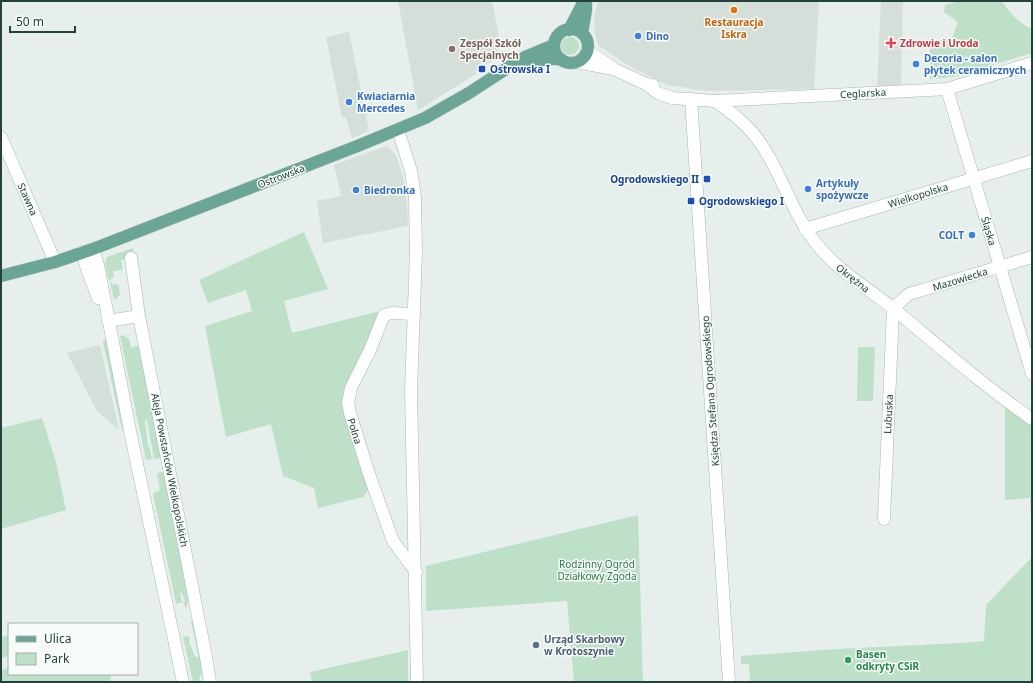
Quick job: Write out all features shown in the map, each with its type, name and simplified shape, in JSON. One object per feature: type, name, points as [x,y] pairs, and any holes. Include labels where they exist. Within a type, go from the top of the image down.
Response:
[{"type":"main road","points":[[569,30],[585,1]]},
{"type":"main road","points":[[582,33],[586,10],[585,1]]},
{"type":"main road","points":[[569,30],[576,30],[582,33],[587,42],[586,54],[577,62],[571,63],[560,60],[557,56],[554,45],[558,36],[569,30]]},
{"type":"main road","name":"Ostrowska","points":[[1,276],[55,262],[88,251],[398,130],[441,110],[525,57],[554,45]]},
{"type":"main road","name":"Ostrowska","points":[[499,74],[536,61],[552,59],[560,60]]},
{"type":"street","name":"Ceglarska","points":[[587,50],[616,70],[646,84],[674,91],[691,99],[715,101],[946,89],[1032,63]]},
{"type":"street","name":"Ceglarska","points":[[577,62],[616,70]]},
{"type":"street","name":"Śląska","points":[[946,89],[1032,374]]},
{"type":"street","name":"Księdza Stefana Ogrodowskiego","points":[[691,99],[729,682]]},
{"type":"street","name":"Okrężna","points":[[715,101],[744,122],[756,136],[769,156],[797,216],[818,247],[839,268],[1030,416]]},
{"type":"street","points":[[398,130],[410,172],[415,197],[416,252],[411,390],[416,572],[417,682]]},
{"type":"street","name":"Stawna","points":[[1,137],[55,262]]},
{"type":"street","name":"Wielkopolska","points":[[805,229],[1032,162]]},
{"type":"street","points":[[88,251],[90,279],[108,322],[183,682]]},
{"type":"street","name":"Mazowiecka","points":[[893,309],[902,298],[909,294],[1032,257]]},
{"type":"street","name":"Aleja Powstańców Wielkopolskich","points":[[131,258],[139,316],[210,682]]},
{"type":"street","name":"Lubuska","points":[[884,518],[893,309]]},
{"type":"street","name":"Polna","points":[[414,314],[392,313],[384,315],[370,350],[351,388],[348,403],[369,474],[393,541],[416,572]]},
{"type":"street","points":[[108,322],[139,316]]},
{"type":"shaded area","name":"Zespół Szkół Specjalnych","points":[[398,1],[492,1],[499,37],[494,38],[494,43],[501,56],[476,70],[476,74],[418,110]]},
{"type":"shaded area","points":[[598,1],[819,1],[814,89],[707,91],[667,85],[629,66],[599,46],[595,35],[594,16]]},
{"type":"shaded area","name":"Zdrowie i Uroda","points":[[881,1],[903,1],[901,85],[877,87]]},
{"type":"shaded area","points":[[349,32],[369,131],[352,138],[346,117],[342,118],[326,37]]},
{"type":"shaded area","points":[[383,147],[388,147],[396,155],[404,180],[408,226],[323,243],[317,201],[341,196],[334,165]]},
{"type":"shaded area","points":[[100,345],[119,430],[97,411],[67,353]]},
{"type":"green space","points":[[960,1],[1002,2],[1016,18],[1032,29],[1032,53],[953,77],[930,79],[930,42],[952,38],[958,22],[944,12],[945,5]]},
{"type":"green space","points":[[570,37],[576,40],[579,46],[576,52],[570,55],[564,52],[561,46],[564,40]]},
{"type":"green space","points":[[304,232],[328,289],[284,301],[292,333],[380,311],[366,349],[348,384],[343,409],[370,487],[363,497],[318,508],[314,488],[283,476],[271,424],[226,437],[205,326],[252,311],[246,290],[208,303],[199,280]]},
{"type":"green space","points":[[133,248],[134,255],[126,260],[121,260],[123,270],[113,271],[114,277],[111,278],[111,281],[109,280],[105,265],[107,257]]},
{"type":"green space","points":[[110,283],[112,283],[112,285],[116,284],[119,286],[120,295],[117,297],[118,299],[114,299]]},
{"type":"green space","points":[[123,335],[129,339],[131,348],[139,345],[161,458],[154,459],[147,420],[145,420],[148,446],[152,459],[146,460],[120,336]]},
{"type":"green space","points":[[103,340],[106,340],[126,428],[124,430],[122,430]]},
{"type":"green space","points":[[858,347],[875,347],[873,401],[857,401]]},
{"type":"green space","points":[[1005,405],[1032,425],[1032,544],[1030,498],[1005,500]]},
{"type":"green space","points":[[42,418],[56,462],[66,510],[1,529],[1,428]]},
{"type":"green space","points":[[157,473],[165,473],[188,594],[186,609],[182,593],[180,593],[182,602],[176,603],[153,494],[160,490]]},
{"type":"green space","name":"Rodzinny Ogród Działkowy Zgoda","points":[[638,515],[643,682],[574,682],[567,601],[426,611],[426,566]]},
{"type":"green space","points":[[1032,557],[1032,682],[750,682],[749,664],[741,664],[741,656],[984,641],[986,605]]},
{"type":"green space","points":[[191,621],[195,623],[204,682],[202,673],[199,678],[200,682],[193,682],[183,637],[189,636],[190,646],[194,655],[199,658]]},
{"type":"green space","points":[[8,635],[8,656],[1,658],[1,637]]},
{"type":"green space","points":[[408,650],[408,682],[312,682],[310,672]]},
{"type":"green space","points":[[8,668],[8,675],[110,675],[111,682],[1,682],[1,670]]},
{"type":"place","name":"Restauracja Iskra","points":[[734,10]]},
{"type":"place","name":"Dino","points":[[638,36]]},
{"type":"place","name":"Zdrowie i Uroda","points":[[891,43]]},
{"type":"place","name":"Zespół Szkół Specjalnych","points":[[452,49]]},
{"type":"place","name":"Decoria - salon płytek ceramicznych","points":[[916,64]]},
{"type":"place","name":"Ostrowska I","points":[[482,69]]},
{"type":"place","name":"Kwiaciarnia Mercedes","points":[[349,102]]},
{"type":"place","name":"Ogrodowskiego II","points":[[707,179]]},
{"type":"place","name":"Artykuły spożywcze","points":[[808,189]]},
{"type":"place","name":"Biedronka","points":[[356,190]]},
{"type":"place","name":"Ogrodowskiego I","points":[[691,201]]},
{"type":"place","name":"COLT","points":[[972,235]]},
{"type":"place","name":"Urząd Skarbowy w Krotoszynie","points":[[536,645]]},
{"type":"place","name":"Basen odkryty CSiR","points":[[848,660]]}]
